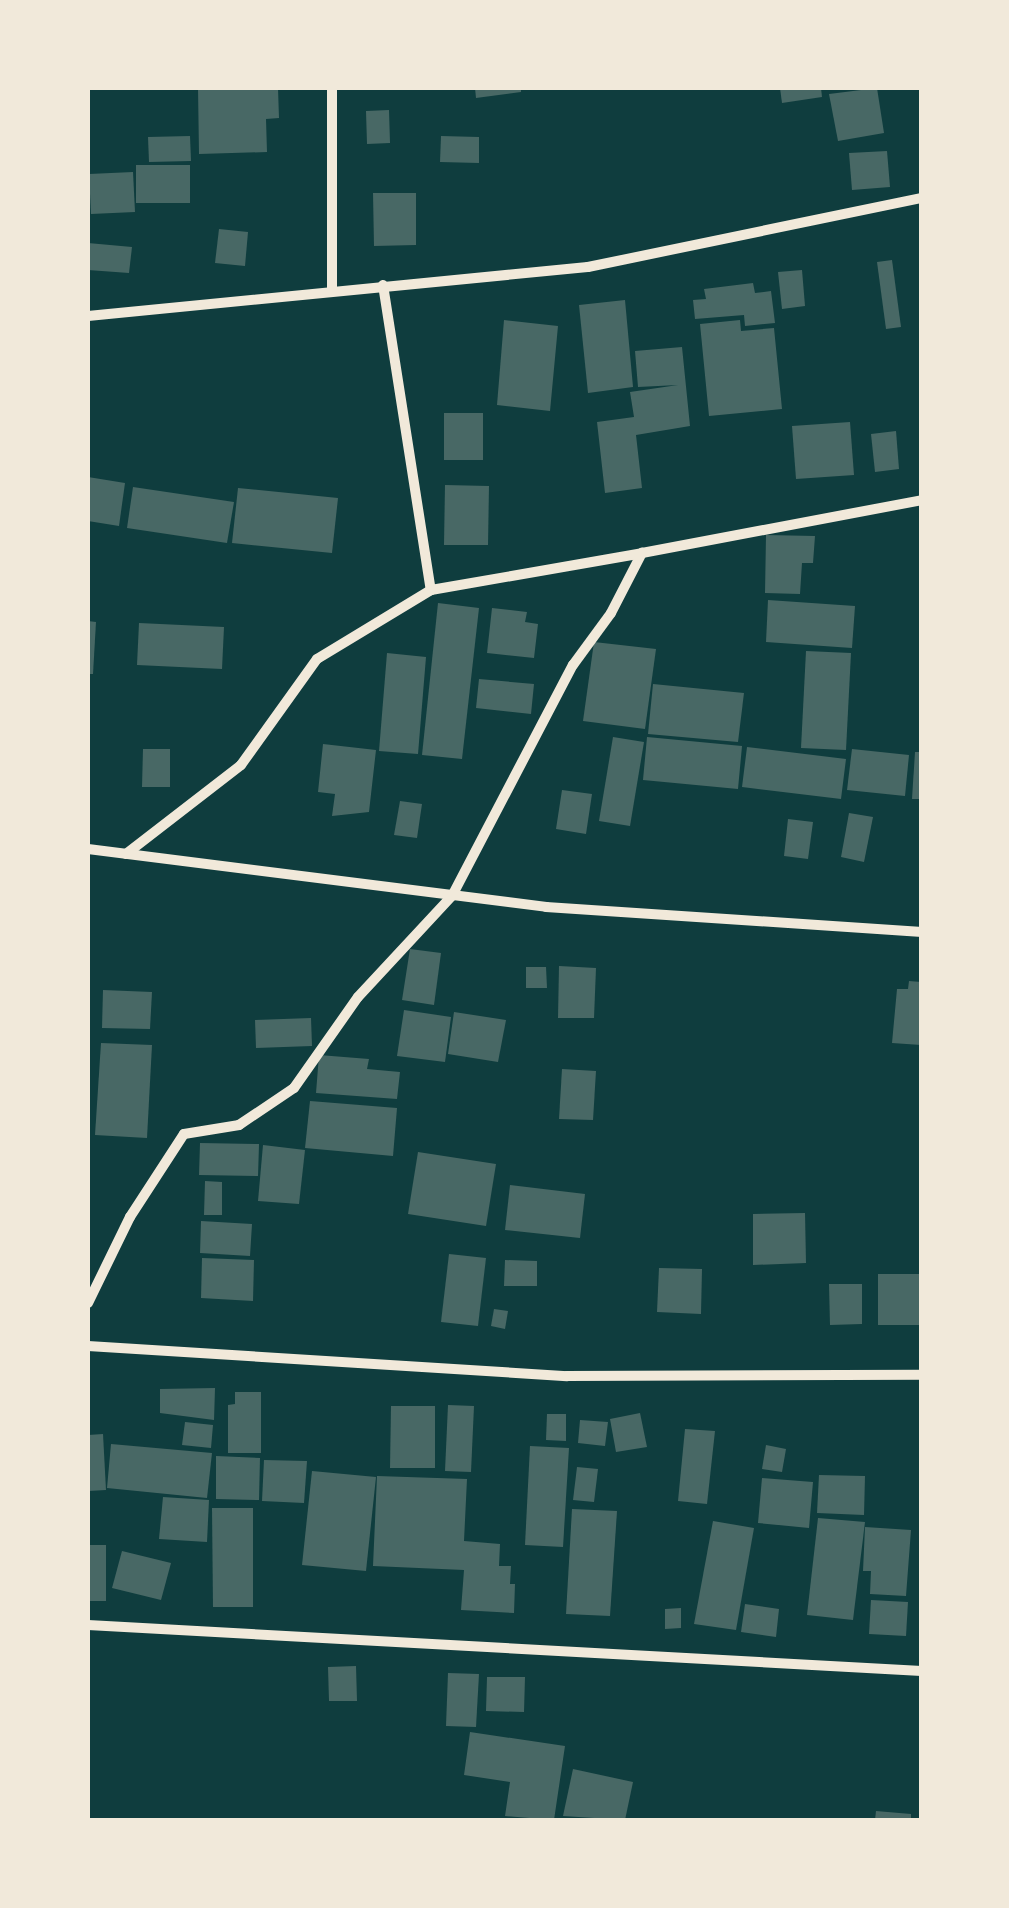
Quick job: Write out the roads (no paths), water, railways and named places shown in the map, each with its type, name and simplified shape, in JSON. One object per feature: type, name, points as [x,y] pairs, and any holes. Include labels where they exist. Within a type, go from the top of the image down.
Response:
[{"type":"street","points":[[332,88],[332,290]]},
{"type":"street","points":[[88,316],[588,266],[922,198]]},
{"type":"street","points":[[383,285],[431,590]]},
{"type":"street","points":[[126,854],[241,764],[317,659],[431,590],[922,500]]},
{"type":"street","points":[[88,1303],[130,1217],[184,1134],[239,1124],[294,1088],[358,997],[452,896],[572,664],[611,613],[642,553]]},
{"type":"street","points":[[88,849],[452,896],[922,932]]},
{"type":"street","points":[[88,1346],[567,1376],[922,1375]]},
{"type":"street","points":[[88,1625],[922,1671]]}]
